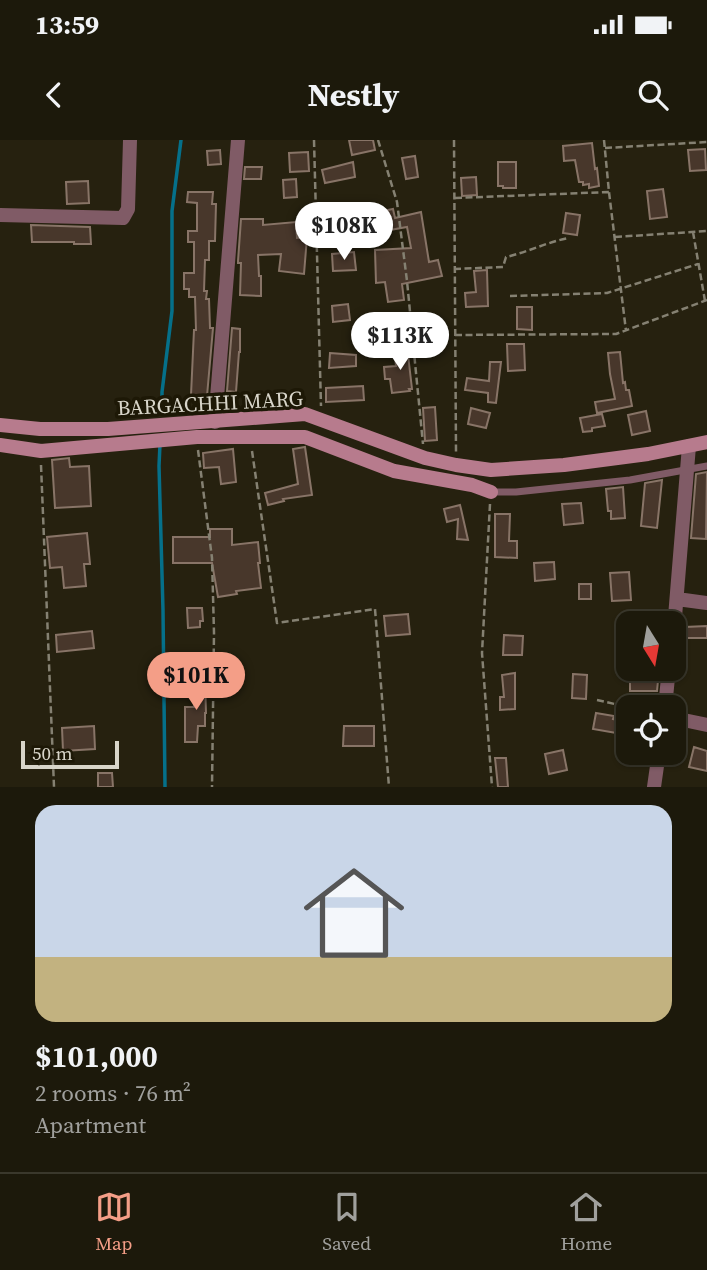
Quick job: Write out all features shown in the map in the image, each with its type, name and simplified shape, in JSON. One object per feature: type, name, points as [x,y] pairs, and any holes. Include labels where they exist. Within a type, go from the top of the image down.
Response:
[{"type":"street","points":[[0,215],[123,218],[128,209],[130,140]]},
{"type":"street","points":[[215,422],[238,140]]},
{"type":"street","name":"BARGACHHI MARG","points":[[0,425],[40,429],[108,429],[304,414],[425,458],[491,470],[564,466],[707,442]]},
{"type":"street","points":[[0,445],[40,451],[197,437],[305,438],[394,471],[472,485],[491,492]]},
{"type":"street","points":[[676,611],[689,446]]},
{"type":"street","points":[[677,599],[707,603]]},
{"type":"street","points":[[686,721],[707,725]]},
{"type":"street","points":[[654,787],[657,765]]},
{"type":"lane","points":[[491,492],[516,492],[630,480],[707,466]]},
{"type":"path","points":[[314,140],[321,421]]},
{"type":"path","points":[[378,140],[397,202],[425,458]]},
{"type":"path","points":[[454,140],[456,465]]},
{"type":"path","points":[[604,140],[626,331]]},
{"type":"path","points":[[605,148],[707,142]]},
{"type":"path","points":[[454,198],[609,192]]},
{"type":"path","points":[[615,237],[707,231]]},
{"type":"path","points":[[455,335],[615,334],[706,300],[693,232]]},
{"type":"path","points":[[454,269],[503,267],[506,257],[569,238]]},
{"type":"path","points":[[510,296],[607,293],[698,264]]},
{"type":"path","points":[[197,437],[212,558],[212,787]]},
{"type":"path","points":[[250,438],[277,623],[375,608],[389,787]]},
{"type":"path","points":[[40,451],[54,787]]},
{"type":"path","points":[[491,492],[481,653],[492,787]]},
{"type":"path","points":[[597,700],[616,705]]},
{"type":"building","points":[[349,140],[373,140],[375,150],[352,155]]},
{"type":"building","points":[[592,143],[599,186],[589,188],[589,184],[583,185],[583,182],[579,182],[575,160],[564,161],[563,146]]},
{"type":"building","points":[[705,149],[706,170],[690,171],[688,150]]},
{"type":"building","points":[[220,150],[221,164],[208,165],[207,151]]},
{"type":"building","points":[[308,152],[309,171],[290,172],[289,153]]},
{"type":"building","points":[[415,156],[418,177],[406,179],[402,158]]},
{"type":"building","points":[[353,162],[355,177],[325,183],[322,170]]},
{"type":"building","points":[[498,162],[516,162],[516,188],[498,186]]},
{"type":"building","points":[[245,167],[262,167],[261,179],[244,179]]},
{"type":"building","points":[[476,177],[477,195],[462,196],[461,178]]},
{"type":"building","points":[[296,179],[297,197],[284,198],[283,180]]},
{"type":"building","points":[[88,181],[89,203],[67,204],[66,182]]},
{"type":"building","points":[[663,189],[667,217],[650,219],[647,191]]},
{"type":"building","points":[[188,192],[213,192],[212,204],[216,204],[215,241],[209,241],[209,260],[205,260],[204,291],[207,291],[206,299],[209,299],[210,328],[213,328],[207,396],[191,395],[196,330],[195,297],[189,297],[189,289],[184,289],[184,273],[194,273],[194,242],[188,242],[188,231],[197,231],[197,203],[187,202]]},
{"type":"building","points":[[393,209],[395,218],[421,212],[429,262],[438,260],[442,276],[402,284],[404,300],[388,302],[385,282],[376,283],[375,250],[411,248],[407,227],[373,233],[371,220],[380,219],[378,212]]},
{"type":"building","points":[[566,213],[580,215],[577,235],[563,233]]},
{"type":"building","points":[[241,219],[263,219],[263,225],[296,222],[297,238],[307,237],[304,274],[279,271],[281,254],[258,255],[261,296],[240,295],[241,263],[238,261]]},
{"type":"building","points":[[31,225],[90,227],[91,244],[32,242]]},
{"type":"building","points":[[354,252],[356,270],[333,271],[332,254]]},
{"type":"building","points":[[487,270],[488,306],[466,307],[465,293],[476,292],[474,271]]},
{"type":"building","points":[[348,304],[350,320],[333,322],[332,306]]},
{"type":"building","points":[[517,307],[532,307],[532,330],[517,329]]},
{"type":"building","points":[[405,325],[405,328],[444,328],[444,341],[397,341],[395,326]]},
{"type":"building","points":[[232,328],[240,329],[236,392],[227,391]]},
{"type":"building","points":[[507,344],[524,344],[525,370],[508,371]]},
{"type":"building","points":[[407,346],[412,389],[392,393],[390,379],[385,379],[384,367],[396,366],[394,348]]},
{"type":"building","points":[[620,352],[623,383],[625,382],[626,390],[629,390],[632,406],[597,413],[595,402],[615,399],[608,353]]},
{"type":"building","points":[[330,353],[356,355],[356,366],[329,368]]},
{"type":"building","points":[[490,362],[501,362],[496,403],[488,402],[488,393],[465,390],[467,378],[489,381]]},
{"type":"building","points":[[363,386],[364,400],[326,402],[326,388]]},
{"type":"building","points":[[435,407],[437,440],[425,441],[423,408]]},
{"type":"building","points":[[471,408],[490,413],[486,428],[468,424]]},
{"type":"building","points":[[646,411],[650,431],[632,435],[628,415]]},
{"type":"building","points":[[602,414],[605,426],[583,432],[580,418]]},
{"type":"building","points":[[305,447],[312,495],[283,499],[284,501],[268,505],[265,493],[298,484],[293,449]]},
{"type":"building","points":[[233,449],[236,482],[221,484],[219,467],[204,468],[203,453]]},
{"type":"building","points":[[69,458],[70,467],[89,466],[91,506],[55,508],[52,460]]},
{"type":"building","points":[[707,472],[706,539],[691,538],[696,474]]},
{"type":"building","points":[[662,480],[657,528],[641,526],[645,483]]},
{"type":"building","points":[[623,487],[625,518],[611,519],[606,489]]},
{"type":"building","points":[[581,503],[583,523],[564,525],[562,504]]},
{"type":"building","points":[[460,505],[468,540],[457,539],[458,519],[447,522],[444,509]]},
{"type":"building","points":[[495,514],[510,514],[509,541],[517,541],[517,558],[495,557]]},
{"type":"building","points":[[210,529],[232,529],[232,545],[258,542],[261,588],[236,591],[237,594],[218,597],[212,563],[173,563],[173,537],[210,537]]},
{"type":"building","points":[[87,533],[90,564],[84,564],[86,586],[64,588],[62,567],[50,568],[47,537]]},
{"type":"building","points":[[554,562],[555,579],[535,581],[534,563]]},
{"type":"building","points":[[629,572],[631,600],[612,601],[610,573]]},
{"type":"building","points":[[579,584],[591,584],[591,599],[579,599]]},
{"type":"building","points":[[187,608],[202,608],[203,621],[200,621],[200,627],[188,628]]},
{"type":"building","points":[[408,614],[410,634],[386,636],[384,616]]},
{"type":"building","points":[[707,626],[707,638],[686,638],[686,627]]},
{"type":"building","points":[[92,631],[94,648],[57,652],[56,635]]},
{"type":"building","points":[[504,635],[523,636],[522,655],[503,655]]},
{"type":"building","points":[[515,673],[515,709],[500,710],[500,697],[504,697],[502,675]]},
{"type":"building","points":[[573,674],[587,675],[586,699],[572,698]]},
{"type":"building","points":[[205,680],[205,726],[198,726],[197,742],[185,742],[185,707],[194,707],[193,681]]},
{"type":"building","points":[[630,681],[658,681],[657,691],[630,691]]},
{"type":"building","points":[[596,713],[614,716],[613,719],[616,720],[616,733],[593,729]]},
{"type":"building","points":[[94,726],[95,749],[63,751],[62,728]]},
{"type":"building","points":[[344,726],[374,726],[374,746],[343,746]]},
{"type":"building","points":[[694,747],[707,751],[707,771],[689,767]]},
{"type":"building","points":[[563,750],[567,770],[549,774],[545,754]]},
{"type":"building","points":[[495,758],[506,758],[508,787],[498,787]]},
{"type":"building","points":[[98,773],[112,773],[113,787],[98,787]]},
{"type":"waterway","points":[[162,411],[172,311],[172,211],[181,140]]},
{"type":"waterway","points":[[160,444],[165,787]]}]
